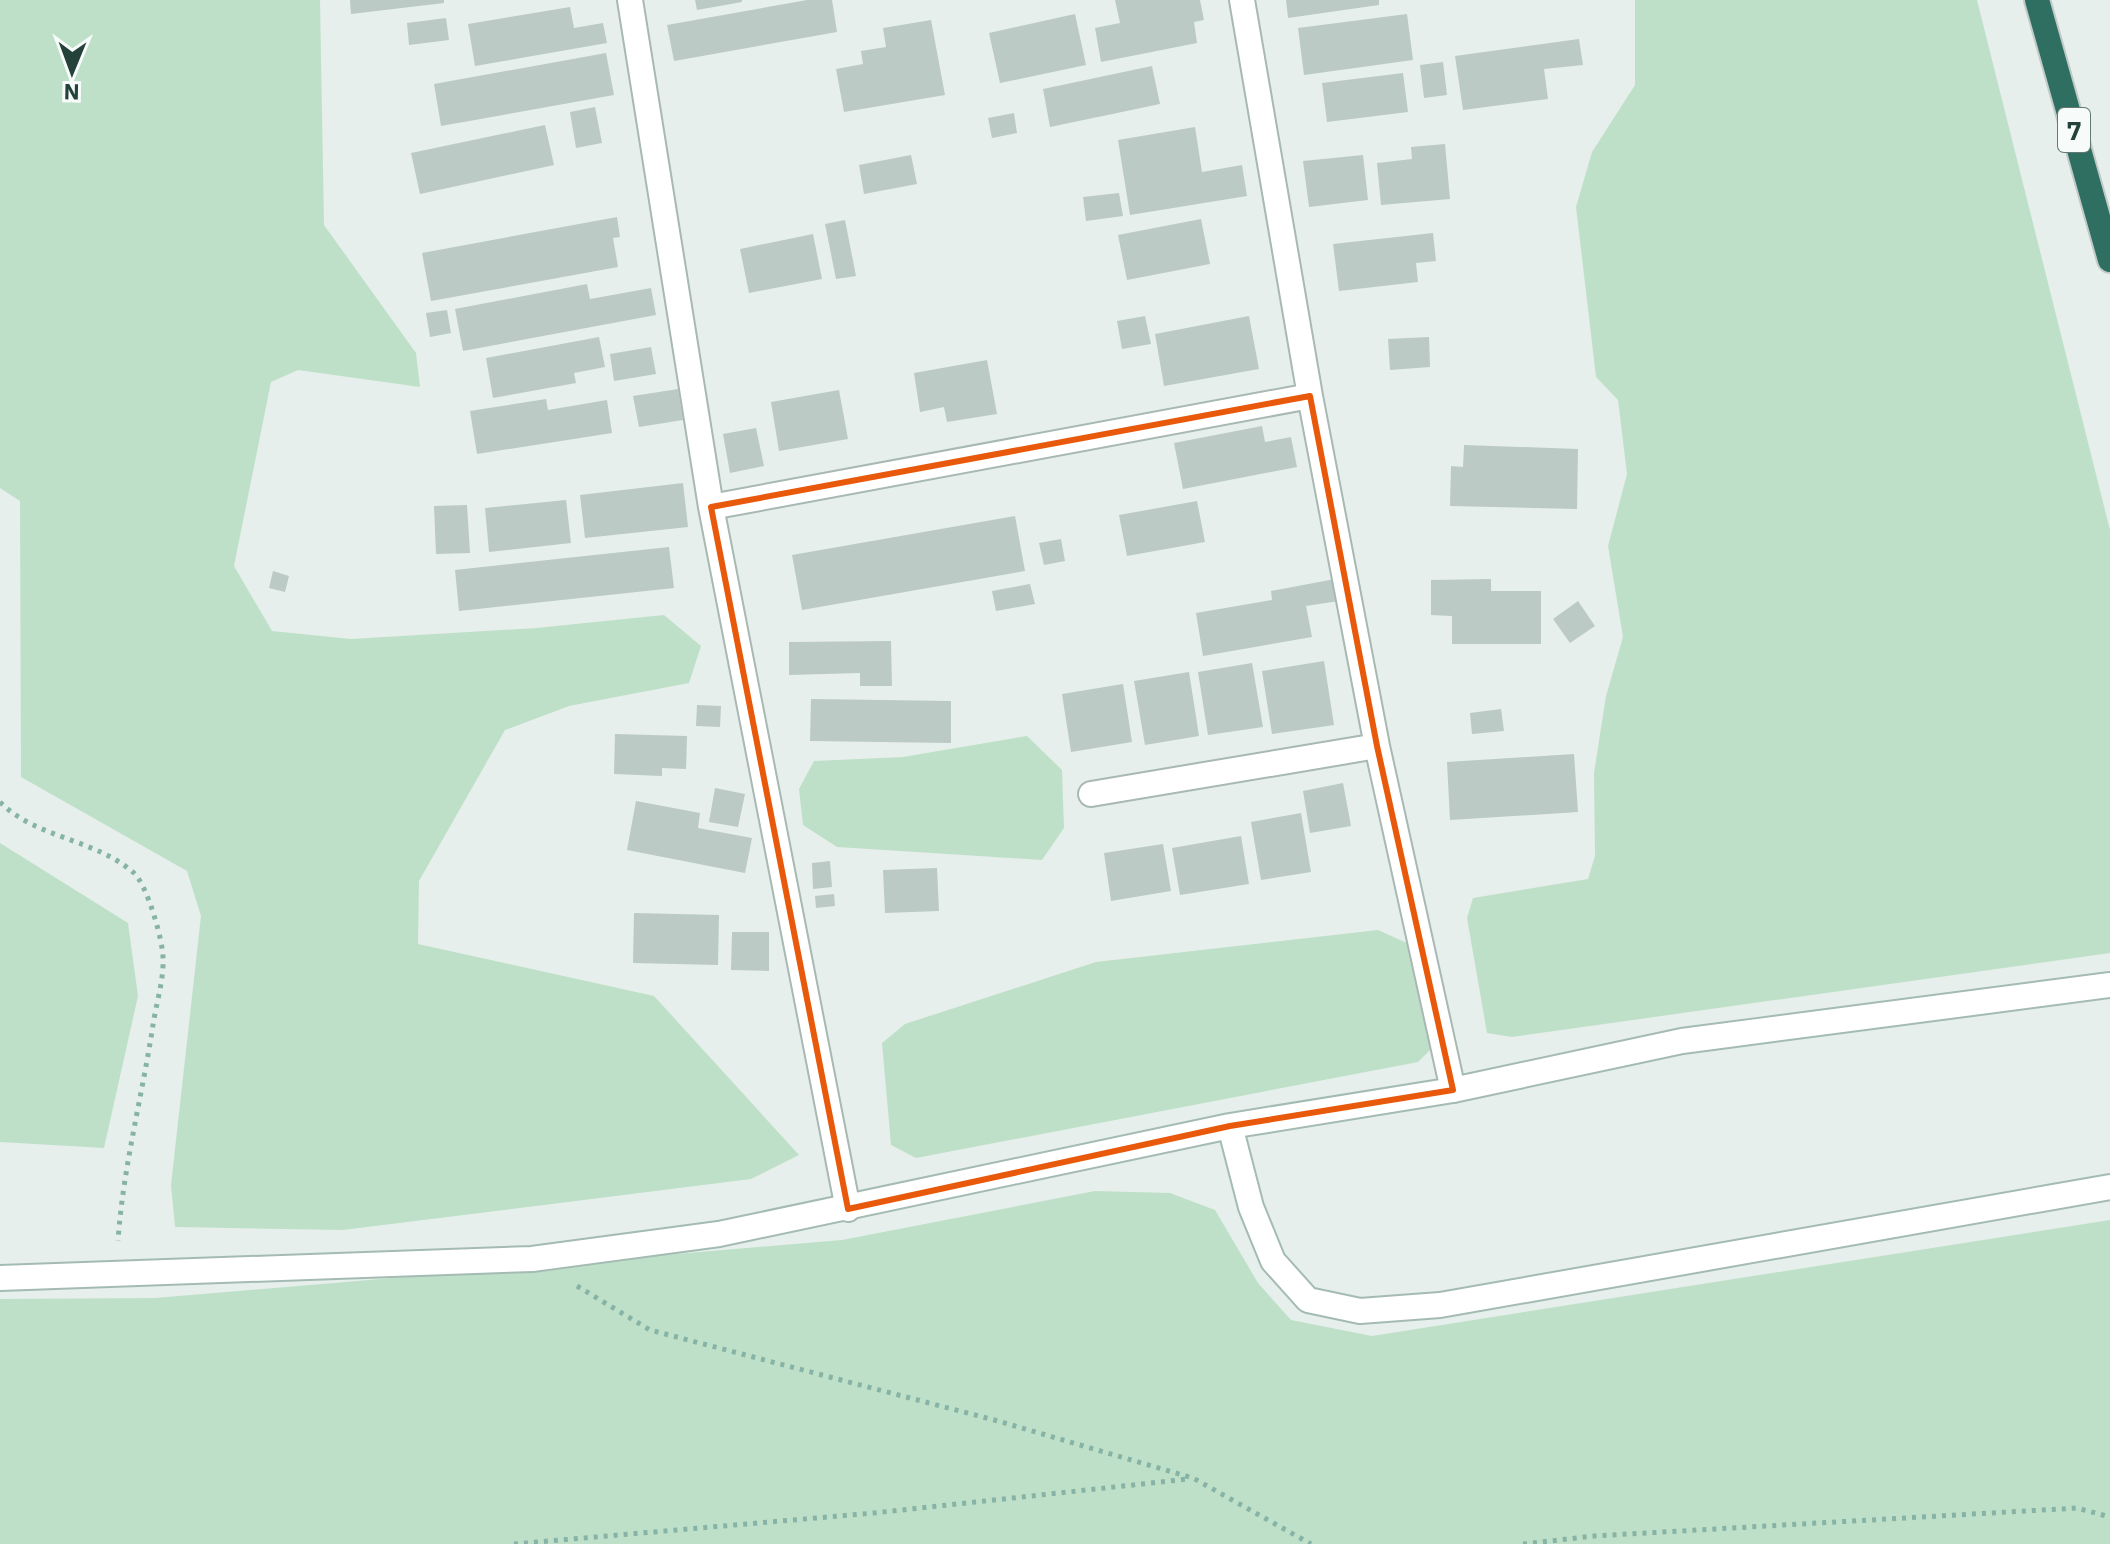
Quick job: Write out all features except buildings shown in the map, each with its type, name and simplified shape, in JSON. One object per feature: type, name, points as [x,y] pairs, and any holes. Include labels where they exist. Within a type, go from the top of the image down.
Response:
[{"type":"highway","name":"7","points":[[2037,0],[2110,260]]},
{"type":"street","points":[[630,0],[711,507],[848,1209]]},
{"type":"street","points":[[1242,0],[1310,396],[1377,746],[1453,1090]]},
{"type":"street","points":[[711,507],[1310,396]]},
{"type":"street","points":[[1091,794],[1377,746]]},
{"type":"street","points":[[0,1278],[532,1259],[719,1234],[1230,1126],[1453,1090],[1682,1041],[2110,985]]},
{"type":"street","points":[[1230,1126],[1251,1207],[1273,1261],[1308,1300],[1360,1311],[1440,1305],[2108,1186]]},
{"type":"path","points":[[0,802],[11,813],[85,846],[135,874],[152,908],[163,958],[147,1067],[122,1189],[116,1274]]},
{"type":"path","points":[[532,1259],[650,1330],[998,1421],[1193,1478],[1311,1544]]},
{"type":"path","points":[[514,1544],[874,1513],[1193,1478]]},
{"type":"path","points":[[1523,1544],[1594,1536],[2077,1508],[2110,1517]]},
{"type":"highlighted area","points":[[1310,396],[1377,746],[1453,1090],[1230,1126],[848,1209],[711,507]]},
{"type":"green space","points":[[0,0],[320,0],[324,225],[416,353],[420,387],[298,370],[271,382],[234,566],[272,631],[351,639],[536,628],[664,615],[701,646],[689,683],[569,706],[505,730],[419,881],[418,944],[654,996],[799,1155],[751,1179],[343,1230],[175,1227],[171,1185],[201,916],[187,871],[21,777],[20,501],[0,488]]},
{"type":"green space","points":[[1635,0],[1977,0],[2110,530],[2110,953],[1512,1037],[1487,1033],[1467,918],[1473,898],[1588,879],[1595,856],[1594,773],[1606,696],[1623,637],[1608,546],[1627,474],[1618,400],[1596,377],[1576,207],[1592,152],[1635,85]]},
{"type":"green space","points":[[1027,736],[1062,770],[1064,828],[1042,860],[837,847],[803,825],[799,789],[814,761],[903,757]]},
{"type":"green space","points":[[0,843],[128,923],[138,996],[104,1148],[0,1142]]},
{"type":"green space","points":[[1378,930],[1409,944],[1437,1043],[1418,1062],[916,1158],[891,1145],[882,1043],[905,1024],[1096,962]]},
{"type":"green space","points":[[1095,1191],[1170,1193],[1215,1210],[1258,1283],[1291,1320],[1372,1336],[2110,1220],[2110,1544],[0,1544],[0,1299],[155,1298],[842,1240]]}]
